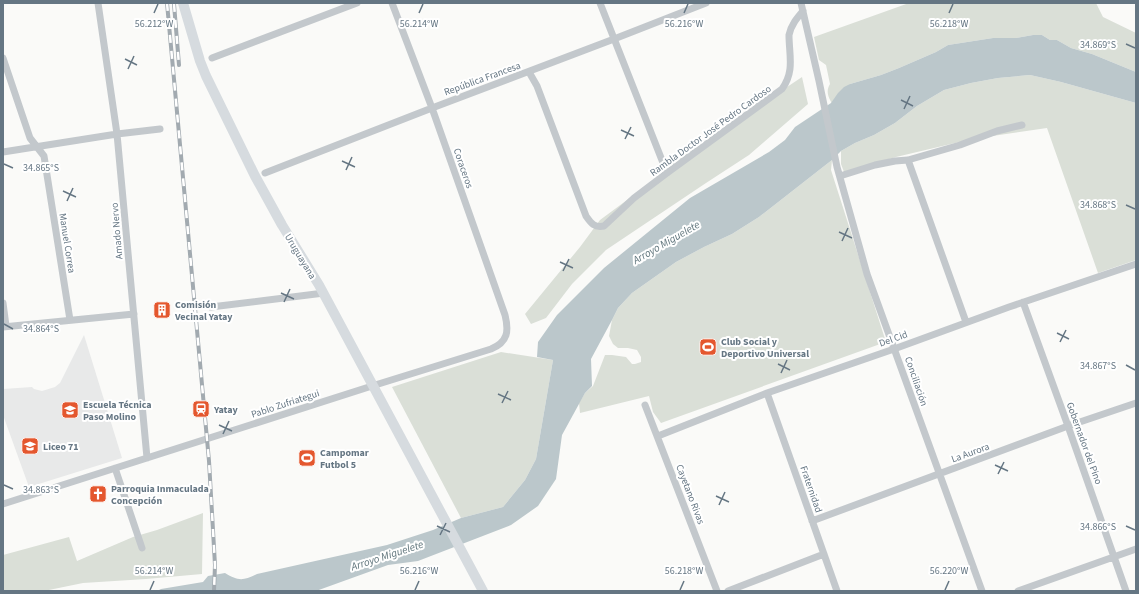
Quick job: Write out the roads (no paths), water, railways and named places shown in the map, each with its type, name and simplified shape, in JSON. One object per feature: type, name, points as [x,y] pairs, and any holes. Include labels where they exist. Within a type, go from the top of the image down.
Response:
[{"type":"street","name":"Amado Nervo","points":[[98,3],[117,134],[147,458]]},
{"type":"street","name":"Uruguayana","points":[[183,3],[200,61],[206,76],[255,176],[282,225],[321,289],[482,591]]},
{"type":"street","points":[[212,58],[357,3]]},
{"type":"street","name":"Coraceros","points":[[392,3],[432,108],[505,315],[508,330],[504,340]]},
{"type":"street","points":[[600,3],[667,173]]},
{"type":"street","name":"República Francesa","points":[[265,173],[706,3]]},
{"type":"street","name":"Conciliación","points":[[801,3],[837,167],[868,274],[982,591]]},
{"type":"street","name":"Rambla Doctor José Pedro Cardoso","points":[[529,72],[537,86],[586,216],[595,226],[604,226],[634,198],[782,89],[788,80],[791,70],[790,30],[794,22],[803,11]]},
{"type":"street","name":"Manuel Correa","points":[[3,58],[30,138],[44,156],[70,320]]},
{"type":"street","points":[[840,176],[895,161],[908,160],[960,145],[997,131],[1022,125]]},
{"type":"street","points":[[3,152],[117,134],[160,129]]},
{"type":"street","points":[[908,160],[966,322]]},
{"type":"street","name":"Del Cid","points":[[658,436],[767,393],[1023,302],[1136,264]]},
{"type":"street","points":[[211,306],[321,289]]},
{"type":"street","name":"Gobernador del Pino","points":[[1023,302],[1126,591]]},
{"type":"street","points":[[3,303],[5,326],[134,314]]},
{"type":"street","name":"Pablo Zufriategui","points":[[3,504],[491,349],[497,347],[504,340]]},
{"type":"street","name":"Fraternidad","points":[[767,393],[838,591]]},
{"type":"street","name":"La Aurora","points":[[812,521],[1068,426],[1136,403]]},
{"type":"street","name":"Cayetano Rivas","points":[[645,405],[717,591]]},
{"type":"street","points":[[115,468],[142,548]]},
{"type":"street","points":[[1018,591],[1136,548]]},
{"type":"street","points":[[728,591],[824,554]]},
{"type":"water","name":"Arroyo Miguelete","points":[[1042,35],[1050,40],[1057,40],[1071,48],[1092,54],[1136,72],[1136,103],[1030,75],[998,78],[944,90],[917,106],[895,123],[841,151],[832,160],[759,217],[732,234],[676,262],[632,293],[618,308],[591,359],[592,386],[585,393],[562,435],[556,479],[538,506],[511,525],[418,561],[388,565],[316,591],[157,591],[203,582],[208,576],[225,573],[237,579],[244,579],[257,574],[387,545],[433,530],[461,518],[503,507],[525,480],[536,459],[553,360],[537,357],[538,342],[557,315],[604,268],[690,198],[769,152],[785,140],[795,127],[831,103],[844,87],[899,68],[936,52],[948,45],[993,38],[1016,38]]},
{"type":"railway","points":[[167,3],[209,461],[215,565],[214,591]]},
{"type":"railway","points":[[174,4],[179,65]]},
{"type":"place","name":"Comisión Vecinal Yatay","points":[[162,310]]},
{"type":"place","name":"Club Social y Deportivo Universal","points":[[708,347]]},
{"type":"place","name":"Yatay","points":[[201,409]]},
{"type":"place","name":"Escuela Técnica Paso Molino","points":[[70,410]]},
{"type":"place","name":"Liceo 71","points":[[30,446]]},
{"type":"place","name":"Campomar Futbol 5","points":[[307,458]]},
{"type":"place","name":"Parroquia Inmaculada Concepción","points":[[98,494]]}]
